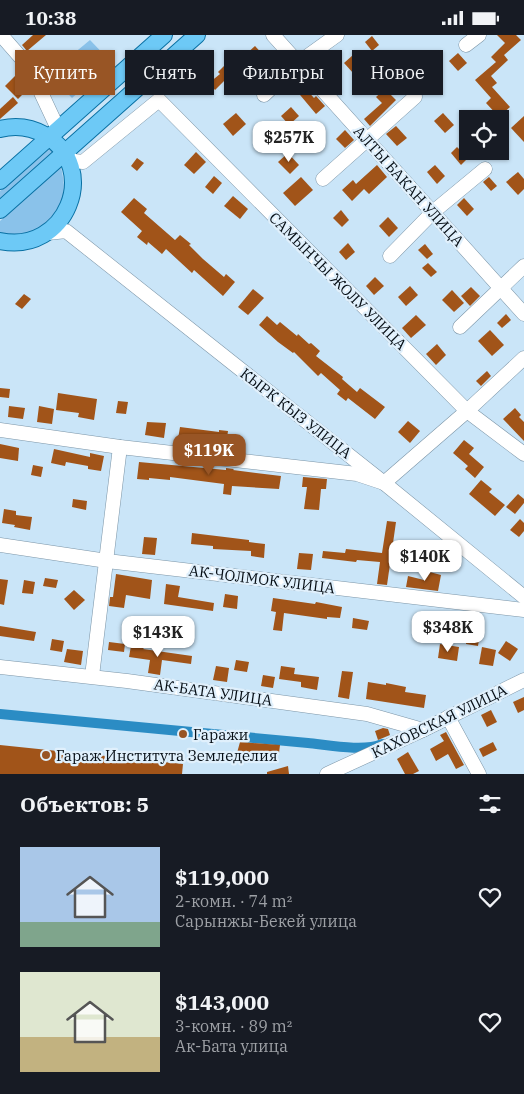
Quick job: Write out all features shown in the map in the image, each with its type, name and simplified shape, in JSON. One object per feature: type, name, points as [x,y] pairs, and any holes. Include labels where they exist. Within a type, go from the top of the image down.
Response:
[{"type":"main road","points":[[0,181],[164,35]]},
{"type":"main road","points":[[0,210],[197,35]]},
{"type":"main road","points":[[0,129],[18,127],[53,134],[69,163],[73,183],[70,204],[59,222],[48,233],[31,241],[20,243],[0,241]]},
{"type":"street","points":[[0,35],[29,67],[53,134]]},
{"type":"street","name":"АЛТЫ БАКАН УЛИЦА","points":[[273,35],[286,50]]},
{"type":"street","points":[[316,50],[337,35]]},
{"type":"street","points":[[466,45],[479,35]]},
{"type":"street","name":"АЛТЫ БАКАН УЛИЦА","points":[[327,95],[524,314]]},
{"type":"street","points":[[323,179],[414,97]]},
{"type":"street","name":"САМЫНЧЫ ЖОЛУ УЛИЦА","points":[[64,154],[74,161],[83,162],[159,100],[467,411],[524,454]]},
{"type":"street","points":[[390,256],[433,212],[485,169]]},
{"type":"street","points":[[48,233],[66,231],[65,214]]},
{"type":"street","name":"КЫРК КЫЗ УЛИЦА","points":[[66,231],[384,483],[524,597]]},
{"type":"street","points":[[460,327],[524,266]]},
{"type":"street","points":[[0,430],[120,447],[357,474],[384,483],[467,411],[524,358]]},
{"type":"street","points":[[92,676],[120,447]]},
{"type":"street","name":"АК-ЧОЛМОК УЛИЦА","points":[[0,545],[106,561],[524,610]]},
{"type":"street","name":"АК-БАТА УЛИЦА","points":[[0,667],[92,676],[367,714],[423,730]]},
{"type":"street","name":"КАХОВСКАЯ УЛИЦА","points":[[335,772],[523,683]]},
{"type":"street","points":[[448,717],[479,774]]},
{"type":"shaded area","points":[[90,40],[100,50],[78,50]]},
{"type":"shaded area","points":[[51,148],[55,154],[0,204],[0,191]]},
{"type":"shaded area","points":[[61,167],[64,185],[63,199],[51,217],[39,228],[27,235],[0,234],[0,221]]},
{"type":"building","points":[[33,35],[46,35],[28,50],[22,45]]},
{"type":"building","points":[[497,35],[516,35],[521,40],[504,55],[508,60],[491,76],[497,83],[492,87],[510,107],[507,110],[492,110],[486,103],[491,98],[475,80],[496,62],[491,57],[505,43]]},
{"type":"building","points":[[372,36],[379,45],[371,50],[365,42]]},
{"type":"building","points":[[255,46],[259,50],[251,50]]},
{"type":"building","points":[[458,53],[467,63],[458,71],[449,61]]},
{"type":"building","points":[[352,56],[352,72],[344,63]]},
{"type":"building","points":[[224,66],[224,81],[215,90],[214,79],[220,74],[218,72]]},
{"type":"building","points":[[15,76],[15,95],[22,95],[18,99],[5,86]]},
{"type":"building","points":[[300,95],[311,95],[314,98],[316,96],[325,106],[316,114]]},
{"type":"building","points":[[378,95],[391,95],[396,100],[370,126],[364,119],[382,103],[376,97]]},
{"type":"building","points":[[13,97],[18,103],[0,119],[0,109]]},
{"type":"building","points":[[291,107],[299,116],[289,125],[281,116]]},
{"type":"building","points":[[236,113],[246,124],[233,136],[223,124]]},
{"type":"building","points":[[443,113],[454,125],[445,133],[434,121]]},
{"type":"building","points":[[524,116],[524,142],[511,128]]},
{"type":"building","points":[[396,126],[407,138],[397,146],[386,134]]},
{"type":"building","points":[[261,128],[270,137],[263,143],[254,134]]},
{"type":"building","points":[[345,130],[354,140],[345,148],[336,139]]},
{"type":"building","points":[[457,147],[459,149],[459,160],[466,160],[461,165],[451,153]]},
{"type":"building","points":[[196,152],[206,162],[194,174],[184,165]]},
{"type":"building","points":[[288,153],[299,165],[290,174],[278,162]]},
{"type":"building","points":[[137,158],[144,163],[137,171],[131,166]]},
{"type":"building","points":[[377,165],[387,177],[369,194],[364,189],[352,201],[342,190],[353,180],[356,184]]},
{"type":"building","points":[[435,165],[445,176],[437,184],[427,172]]},
{"type":"building","points":[[518,172],[524,179],[524,189],[518,195],[506,182]]},
{"type":"building","points":[[214,176],[222,183],[213,194],[205,187]]},
{"type":"building","points":[[301,177],[313,190],[295,206],[283,193]]},
{"type":"building","points":[[489,177],[497,186],[491,191],[483,182]]},
{"type":"building","points":[[233,196],[248,209],[240,219],[224,206]]},
{"type":"building","points":[[134,198],[147,209],[144,213],[175,240],[180,235],[224,277],[226,274],[235,282],[223,296],[194,270],[192,273],[166,249],[162,254],[148,242],[147,245],[137,237],[142,231],[121,212]]},
{"type":"building","points":[[464,198],[474,209],[467,216],[457,205]]},
{"type":"building","points":[[341,210],[349,220],[342,227],[333,218]]},
{"type":"building","points":[[388,217],[398,228],[389,237],[379,226]]},
{"type":"building","points":[[348,243],[355,252],[346,260],[339,252]]},
{"type":"building","points":[[425,244],[433,254],[427,259],[418,250]]},
{"type":"building","points":[[428,263],[437,272],[431,277],[422,268]]},
{"type":"building","points":[[375,277],[384,286],[374,295],[366,286]]},
{"type":"building","points":[[410,286],[418,295],[406,306],[398,297]]},
{"type":"building","points":[[471,287],[480,296],[470,306],[461,296]]},
{"type":"building","points":[[253,289],[264,298],[248,315],[238,307]]},
{"type":"building","points":[[452,290],[464,303],[454,312],[442,300]]},
{"type":"building","points":[[24,294],[31,299],[22,309],[15,304]]},
{"type":"building","points":[[506,314],[511,320],[502,328],[497,323]]},
{"type":"building","points":[[416,315],[426,325],[411,338],[402,328]]},
{"type":"building","points":[[267,316],[277,325],[280,322],[297,336],[298,334],[309,344],[311,343],[320,351],[316,356],[343,377],[342,379],[357,392],[360,388],[385,407],[375,419],[348,398],[346,401],[337,394],[340,390],[321,373],[318,376],[294,352],[278,342],[259,325]]},
{"type":"building","points":[[490,330],[504,345],[492,356],[478,341]]},
{"type":"building","points":[[437,344],[446,355],[436,365],[426,354]]},
{"type":"building","points":[[487,371],[491,376],[481,386],[476,381]]},
{"type":"building","points":[[0,388],[10,389],[9,398],[0,397]]},
{"type":"building","points":[[58,393],[97,399],[94,420],[78,417],[79,413],[56,410]]},
{"type":"building","points":[[118,401],[128,402],[126,414],[116,413]]},
{"type":"building","points":[[9,406],[25,408],[23,419],[8,417]]},
{"type":"building","points":[[39,406],[54,409],[52,424],[37,422]]},
{"type":"building","points":[[515,408],[521,415],[519,417],[524,422],[524,441],[503,419]]},
{"type":"building","points":[[408,421],[420,431],[410,443],[398,432]]},
{"type":"building","points":[[147,422],[166,423],[164,438],[145,435]]},
{"type":"building","points":[[180,427],[219,432],[219,430],[228,431],[226,445],[205,442],[204,446],[192,444],[192,441],[178,439]]},
{"type":"building","points":[[464,440],[474,448],[469,454],[484,467],[475,478],[465,469],[468,466],[453,453]]},
{"type":"building","points":[[0,444],[19,448],[18,461],[0,458]]},
{"type":"building","points":[[54,449],[90,457],[90,453],[104,456],[101,471],[88,469],[88,466],[66,462],[65,466],[51,463]]},
{"type":"building","points":[[139,462],[226,470],[226,468],[281,476],[279,489],[232,486],[231,495],[223,494],[224,484],[170,477],[170,480],[137,479]]},
{"type":"building","points":[[33,465],[43,467],[41,477],[31,475]]},
{"type":"building","points":[[303,477],[327,479],[326,489],[321,489],[319,510],[304,509],[307,487],[302,487]]},
{"type":"building","points":[[481,480],[492,489],[489,492],[505,505],[495,516],[469,494]]},
{"type":"building","points":[[518,494],[524,499],[524,503],[515,514],[506,507]]},
{"type":"building","points":[[73,499],[87,501],[86,510],[72,507]]},
{"type":"building","points":[[4,509],[16,511],[16,515],[32,517],[30,530],[2,523]]},
{"type":"building","points":[[520,519],[524,523],[524,531],[519,537],[510,530]]},
{"type":"building","points":[[387,521],[396,522],[387,585],[377,584],[380,562],[357,560],[356,562],[322,558],[323,551],[345,553],[346,549],[382,553]]},
{"type":"building","points":[[192,533],[249,540],[249,542],[265,544],[264,558],[251,556],[251,551],[213,549],[213,546],[191,544]]},
{"type":"building","points":[[144,537],[157,538],[155,555],[142,554]]},
{"type":"building","points":[[299,553],[313,554],[311,570],[297,569]]},
{"type":"building","points":[[426,571],[441,575],[438,591],[406,587],[408,576],[424,580]]},
{"type":"building","points":[[116,574],[152,580],[150,599],[126,595],[124,608],[109,606],[110,597],[113,597]]},
{"type":"building","points":[[45,578],[58,580],[56,588],[43,586]]},
{"type":"building","points":[[0,579],[8,580],[4,605],[0,604]]},
{"type":"building","points":[[24,580],[35,582],[33,594],[22,593]]},
{"type":"building","points":[[166,584],[180,586],[178,597],[214,603],[213,611],[164,604]]},
{"type":"building","points":[[74,590],[85,600],[74,610],[64,599]]},
{"type":"building","points":[[225,594],[238,596],[237,609],[223,607]]},
{"type":"building","points":[[273,598],[315,604],[316,602],[342,607],[340,618],[327,617],[327,619],[284,613],[282,631],[273,630],[276,612],[271,611]]},
{"type":"building","points":[[425,617],[437,619],[435,636],[422,634]]},
{"type":"building","points":[[353,618],[369,621],[367,630],[352,628]]},
{"type":"building","points":[[469,624],[481,626],[478,646],[466,644]]},
{"type":"building","points":[[0,626],[36,632],[34,641],[0,636]]},
{"type":"building","points":[[52,639],[64,641],[62,652],[50,650]]},
{"type":"building","points":[[506,641],[518,649],[510,661],[498,653]]},
{"type":"building","points":[[109,642],[125,644],[124,652],[108,650]]},
{"type":"building","points":[[440,644],[459,647],[457,661],[438,658]]},
{"type":"building","points":[[131,646],[192,656],[191,664],[162,660],[160,675],[148,673],[150,660],[129,657]]},
{"type":"building","points":[[482,647],[496,650],[493,666],[479,664]]},
{"type":"building","points":[[67,649],[83,651],[81,665],[64,662]]},
{"type":"building","points":[[236,660],[249,662],[247,672],[234,670]]},
{"type":"building","points":[[216,666],[229,668],[227,682],[213,680]]},
{"type":"building","points":[[281,666],[295,668],[294,674],[319,677],[317,690],[301,687],[301,682],[279,679]]},
{"type":"building","points":[[342,671],[353,672],[349,699],[338,697]]},
{"type":"building","points":[[263,675],[275,677],[273,688],[261,686]]},
{"type":"building","points":[[368,682],[406,687],[405,692],[426,695],[424,708],[366,699]]},
{"type":"building","points":[[524,697],[524,710],[518,713],[513,702]]},
{"type":"building","points":[[491,710],[497,722],[487,727],[481,715]]},
{"type":"building","points":[[383,728],[388,729],[390,735],[378,740],[375,731]]},
{"type":"building","points":[[446,732],[464,765],[456,769],[448,754],[436,761],[430,749],[444,741],[440,735]]},
{"type":"building","points":[[240,742],[280,745],[279,753],[237,753]]},
{"type":"building","points":[[493,742],[497,750],[483,757],[479,749]]},
{"type":"building","name":"Гараж Института Земледелия","points":[[0,745],[183,764],[182,774],[0,774]]},
{"type":"building","points":[[408,752],[419,771],[413,774],[405,774],[397,759]]},
{"type":"building","points":[[288,766],[289,774],[267,774],[267,772]]},
{"type":"waterway","points":[[0,714],[346,747],[366,747],[382,744]]},
{"type":"place","name":"Гаражи","points":[[183,734]]},
{"type":"place","name":"Гараж Института Земледелия","points":[[46,755]]}]
